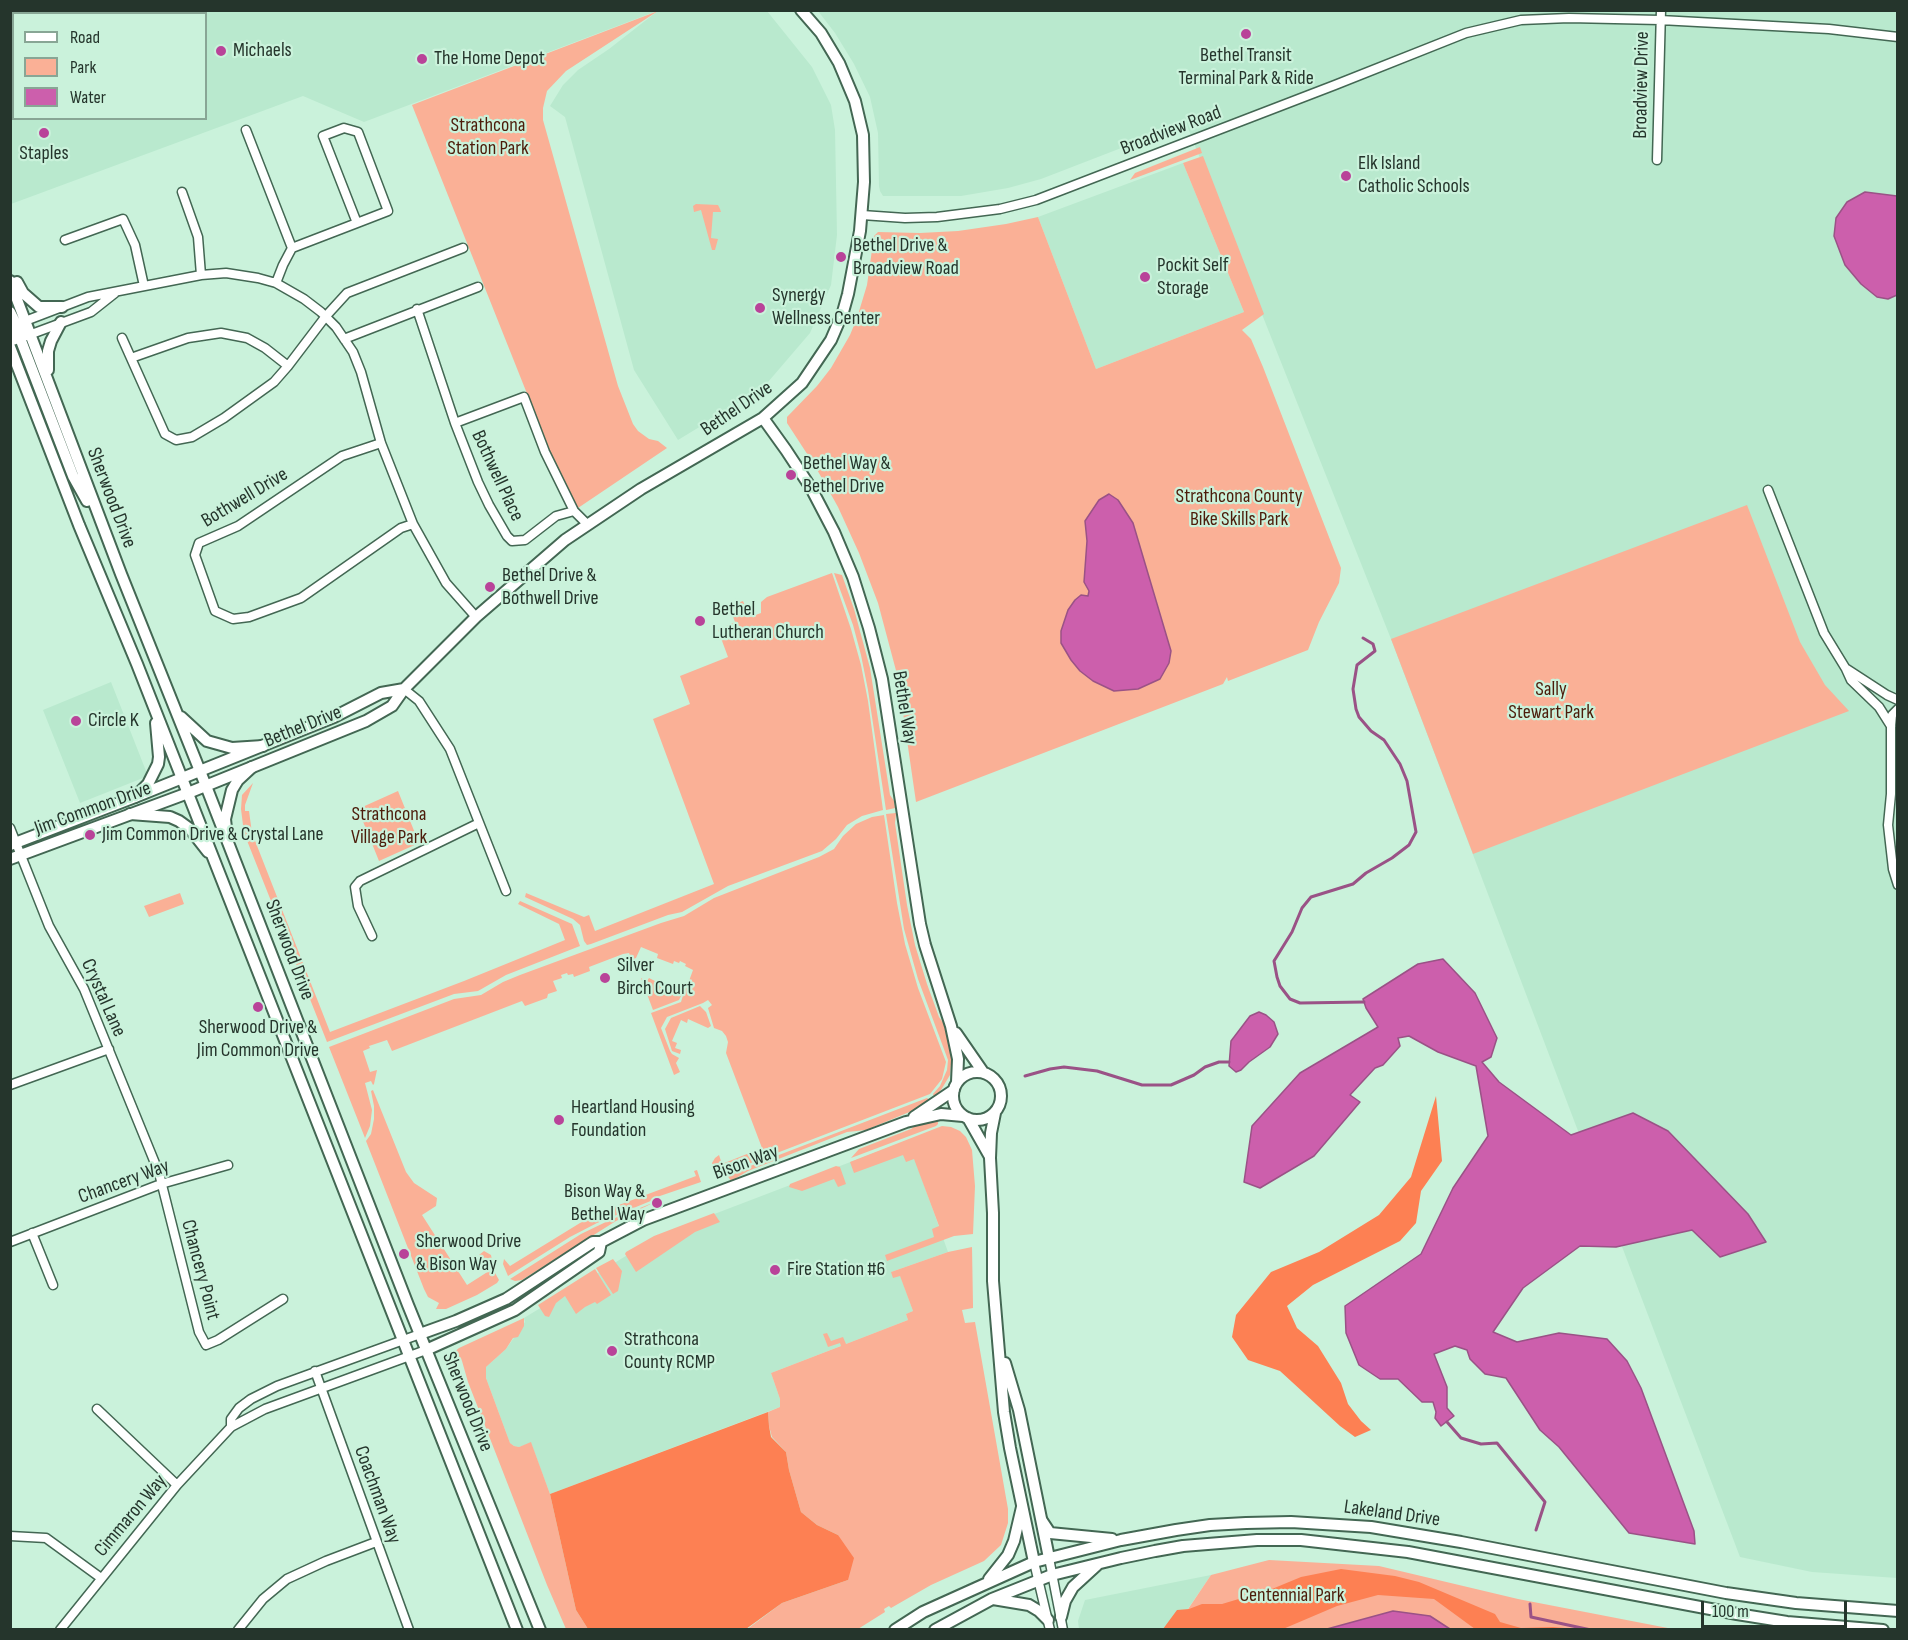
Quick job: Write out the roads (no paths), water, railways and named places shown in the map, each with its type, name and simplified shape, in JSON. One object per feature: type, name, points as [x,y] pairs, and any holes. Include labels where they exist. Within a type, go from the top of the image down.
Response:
[{"type":"main road","name":"Bethel Drive","points":[[188,793],[366,721],[392,706],[404,689],[476,617],[565,540],[641,489],[763,418],[802,382],[831,340],[848,294],[862,215],[864,182],[863,135],[855,101],[842,70],[821,33],[801,10]]},
{"type":"main road","points":[[10,276],[15,279],[23,293],[39,307],[62,307]]},
{"type":"main road","name":"Sherwood Drive","points":[[10,281],[16,325],[31,334],[104,529],[426,1350],[540,1629]]},
{"type":"main road","points":[[10,312],[16,325],[15,340],[73,476],[104,529]]},
{"type":"main road","points":[[57,405],[47,368],[47,359],[51,340],[61,322]]},
{"type":"main road","name":"Sherwood Drive","points":[[10,347],[517,1629]]},
{"type":"main road","points":[[10,372],[28,391]]},
{"type":"main road","name":"Bethel Way","points":[[763,418],[811,488],[834,532],[853,577],[869,628],[882,679],[920,924],[951,1026],[958,1059],[956,1086]]},
{"type":"main road","name":"Bethel Drive","points":[[182,778],[334,717],[381,693],[404,689]]},
{"type":"main road","points":[[135,797],[148,784],[158,764],[154,708]]},
{"type":"main road","points":[[177,713],[207,741],[232,748],[263,746]]},
{"type":"main road","points":[[229,846],[225,819],[230,798],[238,780],[252,767]]},
{"type":"main road","name":"Jim Common Drive","points":[[13,843],[182,778]]},
{"type":"main road","name":"Jim Common Drive","points":[[16,857],[188,793]]},
{"type":"main road","points":[[130,814],[170,817],[179,821],[190,829],[213,858]]},
{"type":"main road","name":"Bethel Way","points":[[951,1026],[983,1072]]},
{"type":"main road","points":[[990,1158],[965,1117],[956,1107],[953,1096],[956,1086],[966,1074],[971,1072],[983,1072],[994,1078],[1001,1089],[1001,1102],[995,1113],[991,1133],[993,1281],[1004,1412],[1034,1562]]},
{"type":"main road","name":"Bison Way","points":[[906,1122],[956,1086]]},
{"type":"main road","points":[[965,1117],[982,1120],[995,1113]]},
{"type":"main road","name":"Bison Way","points":[[420,1334],[506,1299],[593,1242],[601,1242],[643,1220],[906,1122],[941,1114],[965,1117]]},
{"type":"main road","name":"Bison Way","points":[[426,1350],[515,1310],[599,1252],[601,1242]]},
{"type":"main road","points":[[998,1343],[1019,1410],[1049,1558]]},
{"type":"main road","points":[[985,1583],[1008,1555],[1014,1541],[1022,1507]]},
{"type":"main road","points":[[1042,1521],[1050,1533],[1121,1540]]},
{"type":"main road","name":"Lakeland Drive","points":[[895,1629],[923,1612],[1034,1562],[1121,1540],[1176,1530],[1237,1523],[1291,1522],[1371,1527],[1726,1593],[1796,1603],[1898,1611]]},
{"type":"main road","name":"Lakeland Drive","points":[[935,1629],[992,1599],[1052,1575],[1155,1551],[1257,1540],[1312,1541],[1408,1552],[1787,1622],[1884,1629]]},
{"type":"main road","points":[[1061,1617],[1065,1601],[1073,1587],[1099,1563]]},
{"type":"main road","points":[[992,1599],[1029,1605],[1039,1611],[1049,1625]]},
{"type":"street","name":"Broadview Road","points":[[862,215],[905,218],[937,217],[1036,200],[1335,86],[1466,33],[1521,20],[1660,15],[1829,29],[1898,38]]},
{"type":"street","name":"Broadview Drive","points":[[1657,160],[1660,15]]},
{"type":"street","points":[[276,283],[292,248],[357,224],[388,211],[358,132],[344,128],[323,136],[357,224]]},
{"type":"street","points":[[246,130],[292,248]]},
{"type":"street","points":[[182,192],[198,237],[201,275]]},
{"type":"street","points":[[65,240],[123,219],[135,245],[144,286]]},
{"type":"street","points":[[122,338],[165,434],[176,440],[192,437],[224,418],[274,382],[347,293],[463,248]]},
{"type":"street","points":[[16,325],[88,297],[201,275],[226,273],[258,278],[276,283],[304,299],[326,316],[353,352],[381,443],[413,524],[446,583],[476,617]]},
{"type":"street","points":[[344,339],[478,287]]},
{"type":"street","points":[[15,340],[91,312],[118,291]]},
{"type":"street","name":"Bothwell Place","points":[[417,309],[455,423],[500,527],[512,540],[525,540],[556,516],[574,511]]},
{"type":"street","points":[[131,358],[188,338],[220,333],[247,338],[265,348],[288,366]]},
{"type":"street","name":"Bothwell Place","points":[[455,423],[524,397],[545,452],[574,511],[587,524]]},
{"type":"street","name":"Bothwell Drive","points":[[381,443],[342,456],[237,526],[199,543],[195,555],[215,611],[233,619],[249,617],[301,598],[401,528],[413,524]]},
{"type":"street","points":[[1768,490],[1824,633],[1851,680],[1879,707],[1891,726]]},
{"type":"street","points":[[1846,669],[1898,700]]},
{"type":"street","points":[[404,689],[419,701],[450,748],[506,891]]},
{"type":"street","points":[[1898,709],[1893,715],[1891,726],[1894,742],[1888,825],[1893,869],[1898,885]]},
{"type":"street","points":[[1891,794],[1898,782]]},
{"type":"street","points":[[372,936],[358,906],[355,887],[360,881],[479,823]]},
{"type":"street","name":"Crystal Lane","points":[[10,828],[16,857],[49,926],[84,988],[159,1173],[161,1184]]},
{"type":"street","points":[[10,1085],[108,1049]]},
{"type":"street","name":"Chancery Way","points":[[10,1242],[161,1184],[228,1165]]},
{"type":"street","name":"Chancery Point","points":[[161,1184],[199,1332],[206,1345],[218,1340],[283,1299]]},
{"type":"street","points":[[32,1233],[53,1285]]},
{"type":"street","name":"Cimmaron Way","points":[[231,1427],[231,1419],[239,1408],[277,1386],[420,1334]]},
{"type":"street","name":"Cimmaron Way","points":[[60,1629],[177,1485],[231,1427],[265,1409],[426,1350]]},
{"type":"street","name":"Coachman Way","points":[[315,1371],[409,1629]]},
{"type":"street","points":[[97,1409],[177,1485]]},
{"type":"street","points":[[10,1536],[46,1538],[101,1578]]},
{"type":"street","points":[[238,1629],[263,1599],[287,1579],[376,1542]]},
{"type":"street","points":[[1049,1558],[1064,1629]]},
{"type":"street","points":[[1034,1562],[1049,1625]]},
{"type":"water","points":[[1865,192],[1897,196],[1897,295],[1888,299],[1877,297],[1861,284],[1845,265],[1834,236],[1836,218],[1847,202]]},
{"type":"water","points":[[1109,494],[1118,500],[1133,523],[1171,651],[1169,663],[1160,679],[1138,689],[1114,691],[1093,681],[1080,671],[1061,643],[1061,631],[1068,610],[1081,595],[1088,596],[1089,591],[1084,582],[1087,541],[1085,521],[1099,500]]},
{"type":"water","points":[[1443,959],[1475,993],[1497,1038],[1491,1057],[1482,1062],[1499,1082],[1571,1135],[1633,1113],[1668,1131],[1748,1214],[1766,1242],[1720,1257],[1692,1230],[1616,1247],[1580,1246],[1523,1288],[1493,1332],[1517,1342],[1559,1333],[1607,1339],[1627,1361],[1641,1388],[1694,1531],[1695,1544],[1629,1533],[1559,1447],[1540,1430],[1506,1378],[1485,1374],[1470,1359],[1467,1350],[1455,1346],[1434,1354],[1447,1387],[1447,1408],[1454,1416],[1441,1426],[1435,1418],[1433,1402],[1422,1402],[1398,1379],[1380,1379],[1359,1365],[1346,1333],[1345,1306],[1421,1254],[1453,1188],[1488,1136],[1476,1066],[1438,1052],[1409,1036],[1398,1038],[1400,1046],[1350,1095],[1360,1102],[1314,1156],[1260,1188],[1244,1182],[1252,1126],[1300,1073],[1378,1027],[1363,999],[1418,964]]},
{"type":"water","points":[[1259,1012],[1274,1022],[1278,1034],[1270,1047],[1236,1072],[1229,1066],[1231,1041],[1250,1016]]},
{"type":"water","points":[[1393,1611],[1430,1616],[1450,1629],[1327,1629]]},
{"type":"waterway","points":[[1363,638],[1373,644],[1375,651],[1357,665],[1353,689],[1356,709],[1359,717],[1371,731],[1384,740],[1400,764],[1407,781],[1416,832],[1409,845],[1353,884],[1311,897],[1302,908],[1292,932],[1274,961],[1280,986],[1290,999],[1300,1003],[1364,1002]]},
{"type":"waterway","points":[[1025,1076],[1064,1067],[1097,1071],[1142,1085],[1171,1085],[1194,1075],[1205,1067],[1219,1062],[1229,1062]]},
{"type":"waterway","points":[[1447,1422],[1461,1438],[1481,1444],[1497,1443],[1545,1502],[1536,1530]]},
{"type":"waterway","points":[[1530,1604],[1531,1617],[1591,1630]]},
{"type":"place","name":"Bethel Transit Terminal Park & Ride","points":[[1246,34]]},
{"type":"place","name":"Michaels","points":[[221,51]]},
{"type":"place","name":"The Home Depot","points":[[422,59]]},
{"type":"place","name":"Staples","points":[[44,133]]},
{"type":"place","name":"Elk Island Catholic Schools","points":[[1346,176]]},
{"type":"place","name":"Bethel Drive & Broadview Road","points":[[841,257]]},
{"type":"place","name":"Pockit Self Storage","points":[[1145,277]]},
{"type":"place","name":"Synergy Wellness Center","points":[[760,308]]},
{"type":"place","name":"Bethel Way & Bethel Drive","points":[[791,475]]},
{"type":"place","name":"Bethel Drive & Bothwell Drive","points":[[490,587]]},
{"type":"place","name":"Bethel Lutheran Church","points":[[700,621]]},
{"type":"place","name":"Circle K","points":[[76,721]]},
{"type":"place","name":"Jim Common Drive & Crystal Lane","points":[[90,835]]},
{"type":"place","name":"Silver Birch Court","points":[[605,978]]},
{"type":"place","name":"Sherwood Drive & Jim Common Drive","points":[[258,1007]]},
{"type":"place","name":"Heartland Housing Foundation","points":[[559,1120]]},
{"type":"place","name":"Bison Way & Bethel Way","points":[[657,1203]]},
{"type":"place","name":"Sherwood Drive & Bison Way","points":[[404,1254]]},
{"type":"place","name":"Fire Station #6","points":[[775,1270]]},
{"type":"place","name":"Strathcona County RCMP","points":[[612,1351]]},
{"type":"park label","name":"Strathcona Station Park","points":[[488,138]]},
{"type":"park label","name":"Strathcona County Bike Skills Park","points":[[1239,508]]},
{"type":"park label","name":"Sally Stewart Park","points":[[1551,702]]},
{"type":"park label","name":"Strathcona Village Park","points":[[389,826]]},
{"type":"park label","name":"Centennial Park","points":[[1292,1596]]}]
